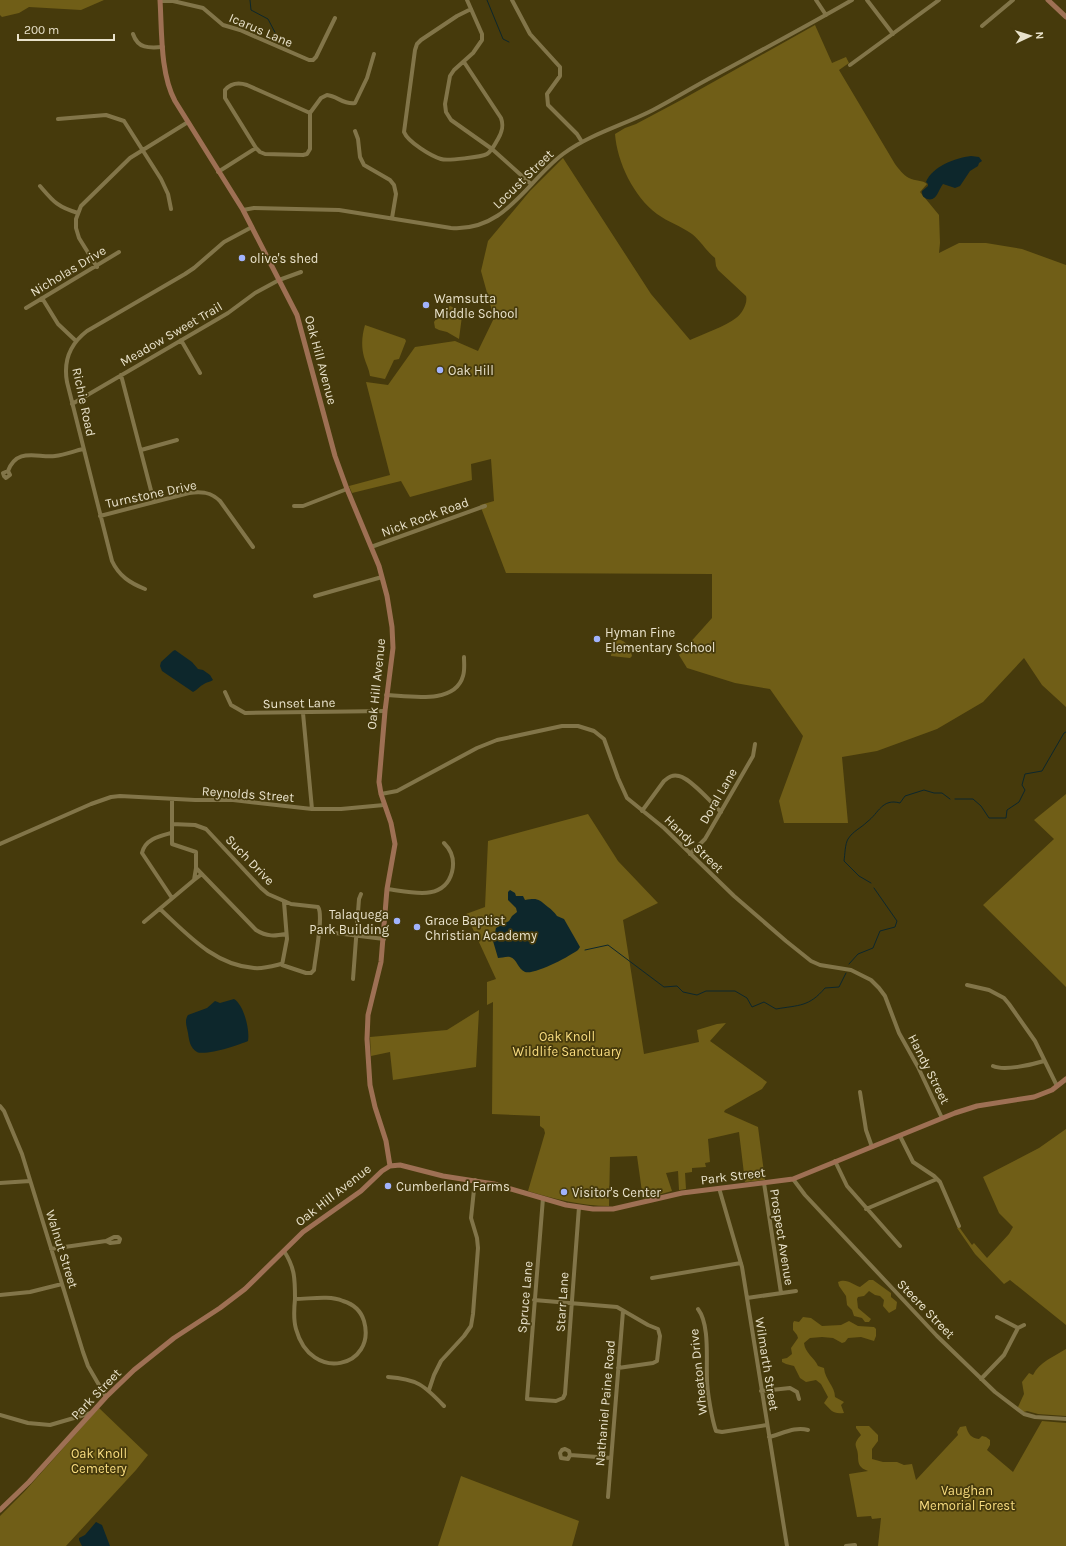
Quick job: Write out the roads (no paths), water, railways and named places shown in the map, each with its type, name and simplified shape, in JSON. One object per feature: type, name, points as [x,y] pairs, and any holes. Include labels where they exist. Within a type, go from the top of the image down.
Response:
[{"type":"main road","name":"Oak Hill Avenue","points":[[160,0],[167,83],[175,101],[243,210],[293,304],[300,324],[332,445],[347,489],[382,576],[390,613],[393,641],[392,659],[386,695],[379,777],[381,794],[391,824],[395,844],[387,889],[381,962],[368,1015],[367,1052],[372,1096],[386,1141],[390,1166],[382,1171],[361,1191],[314,1223],[255,1280],[220,1308]]},
{"type":"main road","points":[[1048,0],[1066,18]]},
{"type":"main road","name":"Park Street","points":[[390,1166],[400,1165],[443,1176],[494,1184],[566,1205],[598,1209],[613,1209],[670,1195],[793,1179],[942,1118],[977,1106],[1034,1097],[1052,1090],[1066,1079]]},
{"type":"main road","name":"Park Street","points":[[0,1510],[29,1482],[106,1396],[134,1370],[159,1350],[220,1308]]},
{"type":"street","name":"Icarus Lane","points":[[160,0],[200,6],[206,9],[223,25],[240,30],[311,60],[316,57],[320,50],[334,18]]},
{"type":"street","points":[[467,0],[483,38],[482,42],[450,76],[445,104],[446,112],[451,120],[492,149],[531,184]]},
{"type":"street","points":[[512,0],[530,34],[560,67],[560,76],[547,94],[548,105],[577,134],[582,142]]},
{"type":"street","points":[[816,0],[826,15]]},
{"type":"street","name":"Locust Street","points":[[243,210],[254,208],[322,209],[458,228],[479,225],[491,221],[503,213],[554,161],[582,142],[655,109],[852,0]]},
{"type":"street","points":[[867,0],[893,34]]},
{"type":"street","points":[[850,65],[939,0]]},
{"type":"street","points":[[982,26],[1013,0]]},
{"type":"street","points":[[464,62],[502,121],[502,132],[492,149],[483,156],[442,160],[414,144],[407,138],[404,132],[416,46],[422,40],[457,16],[471,9]]},
{"type":"street","points":[[133,34],[136,41],[140,45],[152,47],[163,46]]},
{"type":"street","points":[[310,113],[240,83],[230,85],[224,92],[225,98],[260,152],[270,155],[307,154],[311,148],[310,113],[321,98],[326,95],[348,104],[355,103],[367,78],[374,54]]},
{"type":"street","points":[[58,119],[106,115],[124,121],[166,189],[171,209]]},
{"type":"street","points":[[97,266],[79,238],[76,228],[76,219],[81,206],[125,162],[188,122]]},
{"type":"street","points":[[355,132],[358,139],[360,157],[364,165],[390,180],[394,185],[396,197],[392,218]]},
{"type":"street","points":[[218,172],[256,148]]},
{"type":"street","points":[[40,186],[55,203],[65,209],[78,213]]},
{"type":"street","name":"Richie Road","points":[[145,589],[127,580],[115,567],[110,555],[66,376],[65,365],[69,350],[76,340],[87,331],[194,268],[224,242],[252,228]]},
{"type":"street","name":"Nicholas Drive","points":[[26,308],[120,252]]},
{"type":"street","name":"Meadow Sweet Trail","points":[[72,404],[233,309],[255,293],[279,280],[302,272]]},
{"type":"street","points":[[42,298],[58,324],[76,340]]},
{"type":"street","points":[[181,340],[200,373]]},
{"type":"street","points":[[121,375],[154,502]]},
{"type":"street","points":[[141,450],[177,440]]},
{"type":"street","points":[[8,471],[14,461],[25,455],[32,454],[54,456],[84,449]]},
{"type":"street","points":[[294,506],[303,506],[347,489]]},
{"type":"street","name":"Turnstone Drive","points":[[100,516],[194,492],[203,492],[210,494],[220,501],[253,547]]},
{"type":"street","name":"Nick Rock Road","points":[[371,547],[485,506]]},
{"type":"street","points":[[315,596],[382,576]]},
{"type":"street","points":[[386,695],[438,696],[447,694],[456,689],[463,677],[464,657]]},
{"type":"street","name":"Sunset Lane","points":[[225,692],[231,704],[246,713],[385,711]]},
{"type":"street","points":[[303,712],[312,809]]},
{"type":"street","name":"Handy Street","points":[[381,794],[397,791],[489,743],[542,729],[562,726],[572,726],[594,731],[600,734],[604,739],[627,798],[664,828],[734,896],[804,956],[820,965],[851,970],[871,980],[879,988],[885,996],[899,1033],[918,1067],[942,1118]]},
{"type":"street","name":"Doral Lane","points":[[690,854],[705,839],[721,812],[753,756],[755,744]]},
{"type":"street","points":[[642,811],[664,781],[675,775],[685,778],[721,812]]},
{"type":"street","name":"Reynolds Street","points":[[0,844],[91,804],[111,797],[133,796],[172,799],[233,800],[282,807],[312,809],[384,805]]},
{"type":"street","points":[[172,799],[172,844],[196,852],[194,880]]},
{"type":"street","name":"Such Drive","points":[[172,824],[195,825],[206,829],[268,894],[284,902],[318,907],[320,914],[319,931]]},
{"type":"street","points":[[171,833],[149,841],[145,845],[142,852],[172,898]]},
{"type":"street","points":[[387,889],[425,893],[441,890],[450,878],[454,865],[450,849],[444,843]]},
{"type":"street","points":[[196,868],[256,930],[264,935],[271,936],[286,934]]},
{"type":"street","points":[[144,922],[202,874]]},
{"type":"street","points":[[353,979],[359,898],[361,894]]},
{"type":"street","points":[[281,964],[285,952],[286,934],[284,902]]},
{"type":"street","points":[[160,909],[194,940],[211,953],[222,959],[242,966],[259,968],[281,964],[284,967],[311,973],[314,970],[319,931],[384,939]]},
{"type":"street","points":[[967,985],[989,990],[1004,998],[1035,1041],[1057,1086]]},
{"type":"street","points":[[993,1066],[999,1068],[1044,1061]]},
{"type":"street","points":[[860,1092],[866,1130],[872,1147]]},
{"type":"street","name":"Walnut Street","points":[[0,1106],[4,1111],[14,1134],[30,1181],[86,1360],[106,1396]]},
{"type":"street","points":[[900,1136],[913,1162],[938,1179],[942,1185],[959,1226]]},
{"type":"street","points":[[835,1161],[847,1186],[900,1246]]},
{"type":"street","name":"Steere Street","points":[[793,1179],[805,1195],[912,1310],[981,1379],[1008,1403],[1024,1414],[1066,1419]]},
{"type":"street","points":[[866,1209],[938,1179]]},
{"type":"street","points":[[429,1390],[437,1368],[464,1336],[472,1320],[478,1248],[477,1238],[471,1218],[475,1180]]},
{"type":"street","points":[[0,1183],[30,1181]]},
{"type":"street","name":"Prospect Avenue","points":[[764,1183],[781,1293]]},
{"type":"street","name":"Wilmarth Street","points":[[719,1188],[741,1263],[766,1425],[787,1546]]},
{"type":"street","name":"Spruce Lane","points":[[542,1198],[527,1399],[556,1401],[564,1398]]},
{"type":"street","name":"Starr Lane","points":[[564,1398],[579,1207]]},
{"type":"street","points":[[51,1249],[106,1241]]},
{"type":"street","points":[[284,1251],[289,1259],[294,1274],[294,1321],[296,1330],[312,1356],[320,1361],[334,1364],[349,1360],[362,1348],[366,1339],[366,1329],[363,1318],[357,1309],[350,1303],[342,1300],[295,1299]]},
{"type":"street","points":[[652,1278],[741,1263]]},
{"type":"street","points":[[0,1295],[30,1292],[62,1284]]},
{"type":"street","points":[[747,1298],[796,1291]]},
{"type":"street","points":[[534,1300],[617,1308],[658,1329],[660,1336],[657,1361],[653,1363],[618,1368]]},
{"type":"street","name":"Wheaton Drive","points":[[698,1309],[703,1319],[708,1355],[707,1383],[716,1431],[722,1432],[766,1425]]},
{"type":"street","name":"Nathaniel Paine Road","points":[[608,1497],[623,1310]]},
{"type":"street","points":[[997,1317],[1018,1328]]},
{"type":"street","points":[[981,1379],[1004,1355],[1018,1328],[1024,1325]]},
{"type":"street","points":[[388,1377],[409,1379],[429,1390],[444,1406]]},
{"type":"street","points":[[761,1391],[790,1388],[797,1392],[799,1399]]},
{"type":"street","points":[[0,1415],[28,1423],[50,1425],[91,1413]]},
{"type":"street","points":[[769,1438],[796,1428],[808,1430]]},
{"type":"street","points":[[570,1455],[611,1458]]},
{"type":"street","points":[[846,1546],[855,1545]]},
{"type":"water","points":[[971,156],[979,157],[982,161],[978,166],[970,171],[960,186],[955,188],[943,184],[933,199],[927,199],[924,197],[922,191],[928,186],[926,182],[934,171],[952,161]]},
{"type":"water","points":[[175,650],[192,662],[198,669],[203,670],[210,675],[213,680],[193,692],[162,671],[160,666],[161,662]]},
{"type":"water","points":[[510,890],[515,893],[516,896],[523,896],[525,900],[535,899],[540,901],[557,916],[564,919],[580,947],[578,950],[552,964],[530,972],[523,971],[510,957],[498,958],[493,941],[496,928],[509,921],[517,912],[516,908],[508,900],[508,892]]},
{"type":"water","points":[[234,999],[238,1002],[246,1018],[248,1041],[208,1053],[197,1052],[190,1044],[186,1022],[188,1015],[207,1008],[215,1001],[220,1003]]},
{"type":"water","points":[[96,1522],[102,1525],[110,1546],[82,1546],[79,1538],[85,1535]]},
{"type":"waterway","points":[[250,0],[251,10],[268,19],[279,40]]},
{"type":"waterway","points":[[487,0],[503,39],[509,42]]},
{"type":"waterway","points":[[955,799],[973,799],[981,806],[989,818],[1006,818],[1007,810],[1019,802],[1025,790],[1022,785],[1025,774],[1042,771],[1066,732]]},
{"type":"waterway","points":[[871,883],[859,876],[844,861],[846,844],[852,834],[865,824],[885,804],[894,802],[900,803],[905,796],[924,790],[934,793],[942,793],[950,799]]},
{"type":"waterway","points":[[849,964],[858,954],[873,948],[880,931],[895,927],[897,921],[874,888]]},
{"type":"waterway","points":[[585,950],[608,945],[664,987],[677,986],[683,992],[697,995],[706,991],[735,991],[747,998],[752,1007],[764,1002],[776,1009],[797,1006],[809,1002],[825,988],[839,987],[846,973]]},
{"type":"place","name":"olive's shed","points":[[242,258]]},
{"type":"place","name":"Wamsutta Middle School","points":[[426,305]]},
{"type":"place","name":"Oak Hill","points":[[440,370]]},
{"type":"place","name":"Hyman Fine Elementary School","points":[[597,639]]},
{"type":"place","name":"Talaquega Park Building","points":[[397,921]]},
{"type":"place","name":"Grace Baptist Christian Academy","points":[[417,927]]},
{"type":"place","name":"Cumberland Farms","points":[[388,1186]]},
{"type":"place","name":"Visitor's Center","points":[[564,1192]]},
{"type":"park label","name":"Oak Knoll Wildlife Sanctuary","points":[[567,1044]]},
{"type":"park label","name":"Oak Knoll Cemetery","points":[[99,1460]]},
{"type":"park label","name":"Vaughan Memorial Forest","points":[[967,1498]]}]
